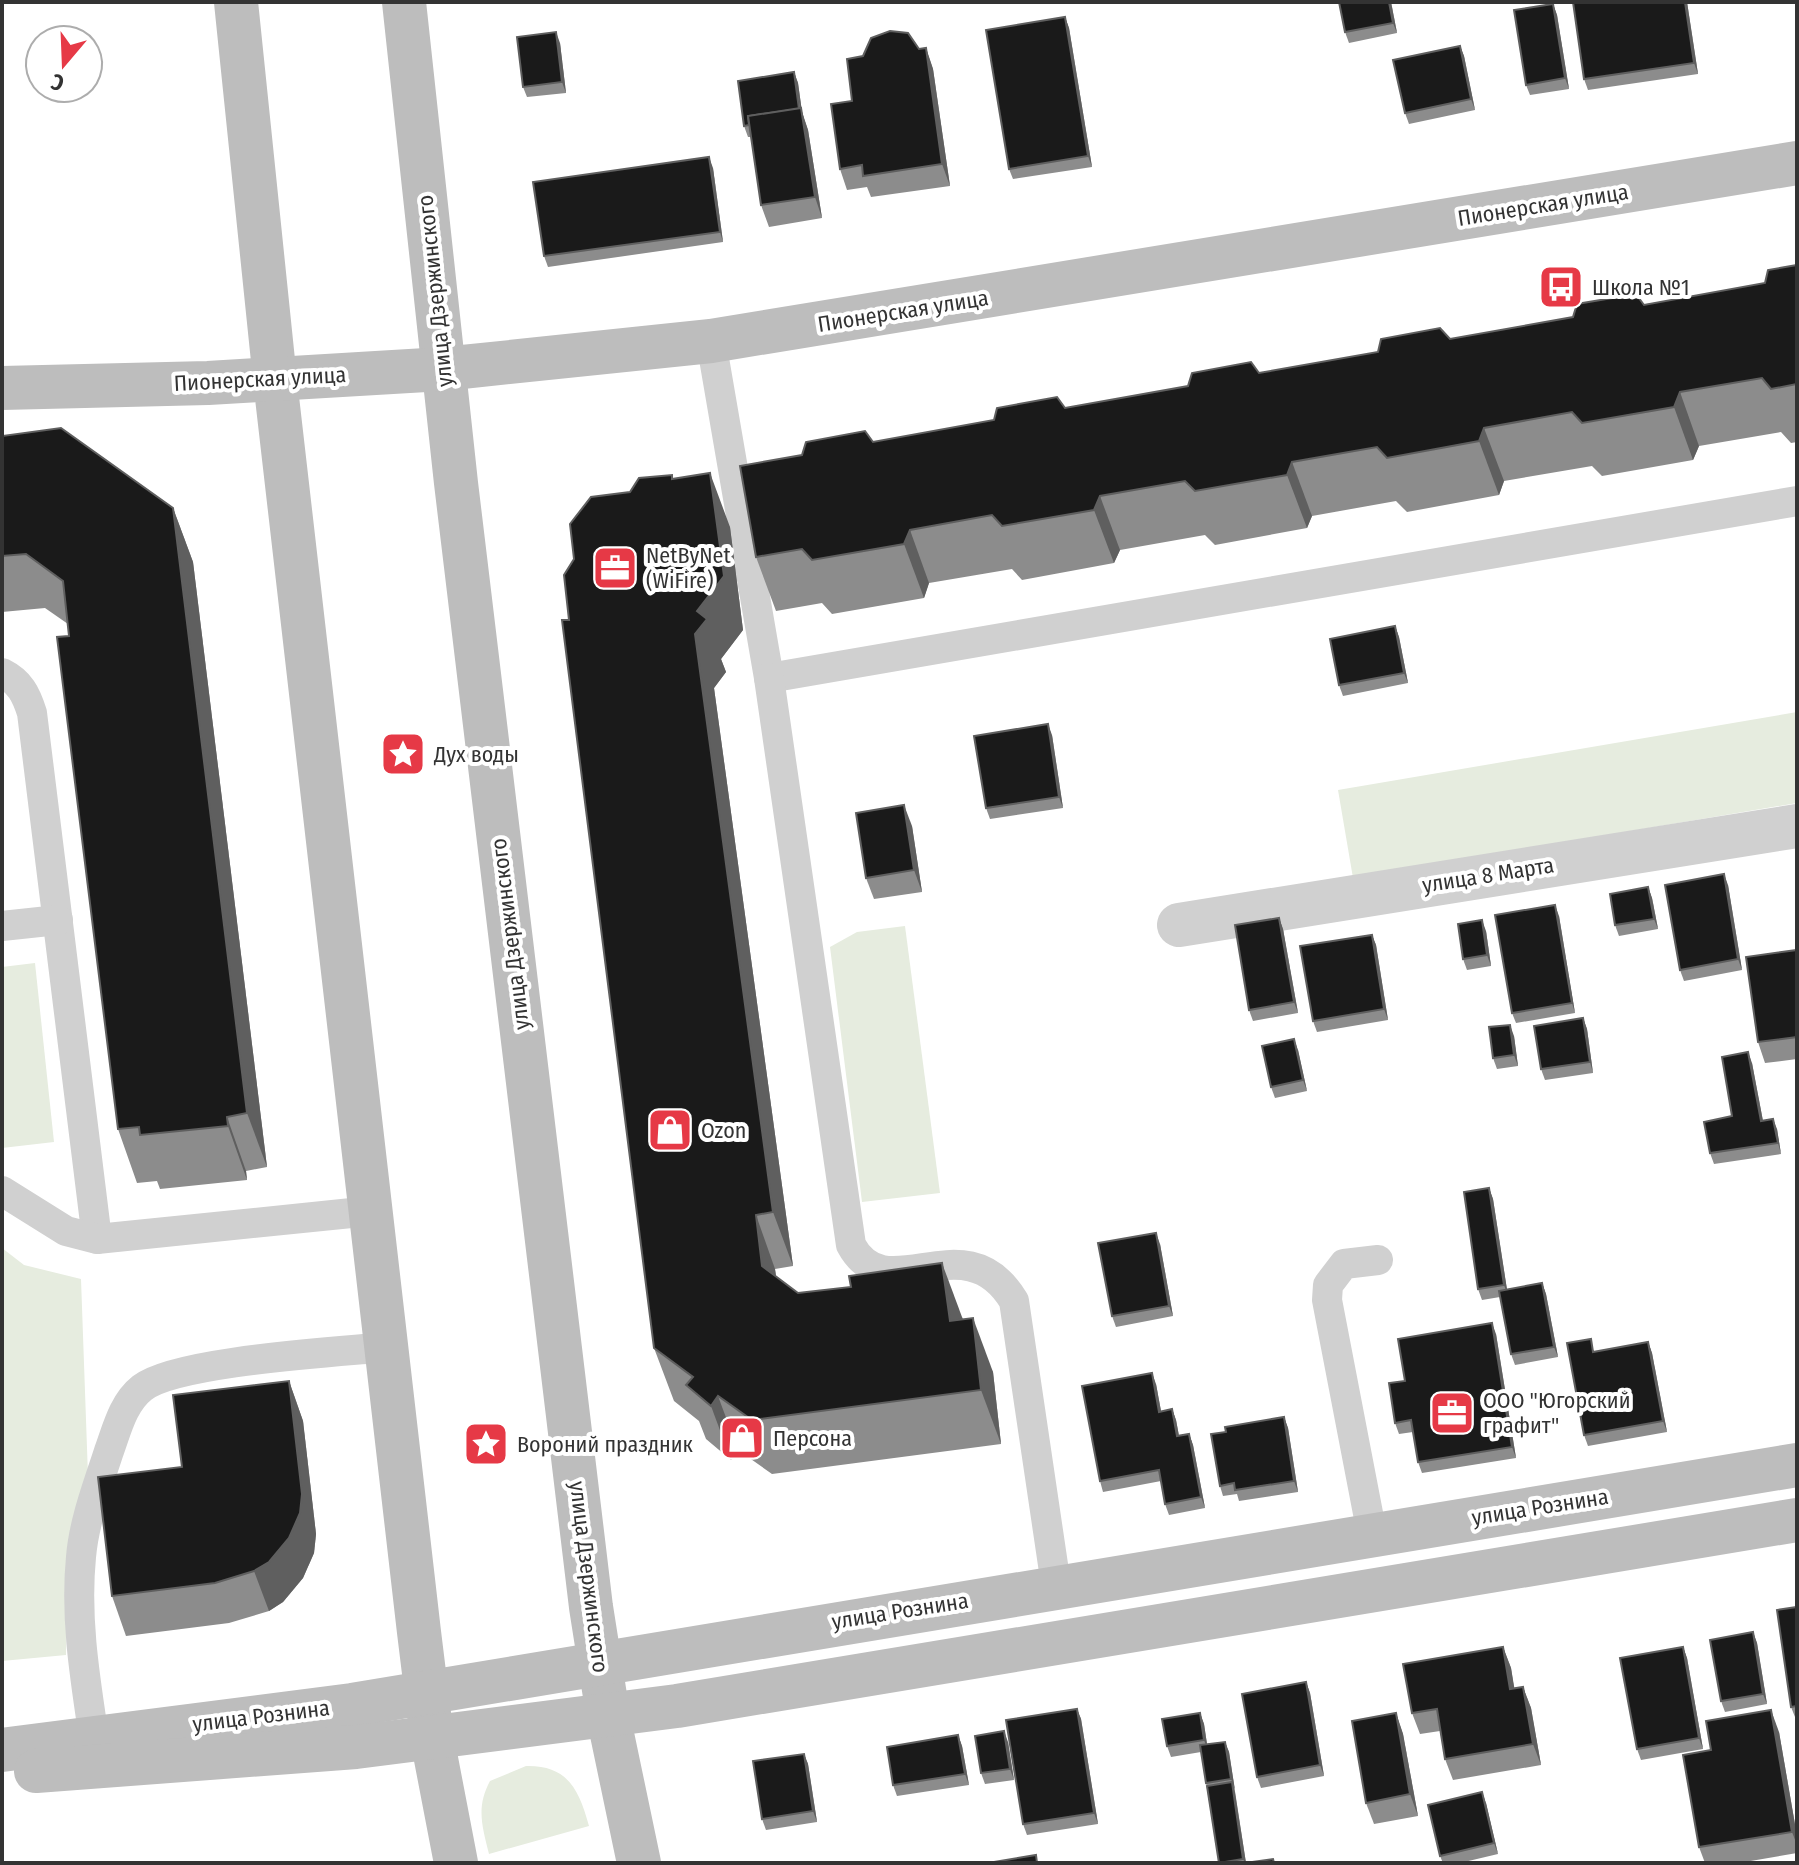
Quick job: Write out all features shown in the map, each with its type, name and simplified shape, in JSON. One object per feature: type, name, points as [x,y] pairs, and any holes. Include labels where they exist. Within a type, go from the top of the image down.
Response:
[{"type":"main road","points":[[236,2],[275,380],[426,1692],[456,1863]]},
{"type":"main road","name":"улица Дзержинского","points":[[408,4],[443,369],[599,1662],[639,1863]]},
{"type":"main road","name":"Пионерская улица","points":[[2,388],[275,380],[443,369],[711,341],[1797,163]]},
{"type":"main road","name":"улица Рознина","points":[[2,1750],[426,1692],[1056,1585],[1797,1465]]},
{"type":"main road","name":"улица Рознина","points":[[2,1773],[200,1762],[432,1738],[608,1715],[1797,1520]]},
{"type":"street","name":"улица 8 Марта","points":[[1179,925],[1797,826]]},
{"type":"lane","points":[[711,341],[769,678],[851,1245],[860,1262],[873,1271],[953,1263],[984,1269],[1003,1283],[1014,1301],[1056,1585]]},
{"type":"lane","points":[[769,678],[1797,501]]},
{"type":"lane","points":[[2,673],[15,680],[26,695],[32,713],[97,1239]]},
{"type":"lane","points":[[2,926],[58,920]]},
{"type":"lane","points":[[2,1191],[66,1231],[97,1239],[371,1211]]},
{"type":"lane","points":[[1372,1534],[1327,1300],[1328,1285],[1344,1264],[1378,1260]]},
{"type":"lane","points":[[94,1738],[80,1640],[81,1555],[100,1479],[121,1417],[130,1402],[143,1387],[168,1375],[232,1364],[387,1347]]},
{"type":"shaded area","points":[[1797,712],[1797,803],[1353,878],[1338,790]]},
{"type":"shaded area","points":[[905,926],[940,1193],[862,1202],[830,947],[857,932]]},
{"type":"shaded area","points":[[35,963],[54,1142],[2,1148],[2,967]]},
{"type":"shaded area","points":[[2,1248],[24,1265],[81,1279],[88,1476],[67,1552],[66,1655],[2,1661]]},
{"type":"shaded area","points":[[526,1766],[552,1770],[570,1782],[581,1801],[589,1826],[489,1854],[482,1817],[486,1790],[490,1781]]},
{"type":"building","points":[[1339,2],[1389,2],[1393,23],[1345,32]]},
{"type":"building","points":[[1573,2],[1685,2],[1694,63],[1584,79]]},
{"type":"building","points":[[1553,4],[1565,78],[1526,85],[1514,10]]},
{"type":"building","points":[[1065,17],[1088,156],[1009,169],[986,30]]},
{"type":"building","points":[[890,31],[908,33],[919,49],[926,48],[942,164],[863,176],[862,165],[840,169],[831,104],[852,101],[847,59],[863,56],[871,38]]},
{"type":"building","points":[[556,32],[562,82],[523,87],[517,37]]},
{"type":"building","points":[[1460,46],[1471,99],[1405,113],[1393,60]]},
{"type":"building","points":[[794,72],[799,109],[748,116],[749,125],[744,126],[738,81]]},
{"type":"building","points":[[801,108],[815,197],[761,205],[748,116]]},
{"type":"building","points":[[709,157],[720,232],[544,256],[533,182]]},
{"type":"building","points":[[1797,265],[1797,384],[1771,389],[1762,378],[1680,392],[1674,407],[1582,423],[1572,412],[1484,428],[1479,441],[1387,458],[1377,447],[1292,462],[1287,475],[1195,491],[1185,481],[1100,496],[1094,510],[1002,526],[992,515],[910,530],[904,544],[812,560],[802,549],[756,557],[740,466],[802,455],[806,442],[865,431],[873,442],[994,420],[997,408],[1057,397],[1065,408],[1188,386],[1192,373],[1251,362],[1259,373],[1378,352],[1381,339],[1440,328],[1450,339],[1573,317],[1577,304],[1636,294],[1644,305],[1765,283],[1768,270]]},
{"type":"building","points":[[61,428],[173,508],[247,1113],[227,1117],[228,1126],[140,1135],[139,1127],[118,1129],[57,637],[69,636],[63,581],[26,554],[2,556],[2,436]]},
{"type":"building","points":[[710,473],[724,576],[697,611],[707,619],[695,634],[773,1212],[756,1215],[762,1266],[798,1293],[851,1287],[849,1276],[942,1263],[950,1321],[973,1318],[981,1390],[752,1420],[718,1396],[711,1406],[686,1385],[693,1377],[654,1348],[562,620],[569,620],[564,575],[574,559],[570,524],[591,497],[630,492],[639,478],[672,475],[672,479]]},
{"type":"building","points":[[1395,626],[1404,673],[1339,685],[1330,639]]},
{"type":"building","points":[[1048,724],[1059,797],[986,808],[974,736]]},
{"type":"building","points":[[904,805],[914,870],[866,878],[856,813]]},
{"type":"building","points":[[1724,874],[1738,959],[1680,970],[1665,885]]},
{"type":"building","points":[[1648,887],[1654,919],[1615,925],[1610,894]]},
{"type":"building","points":[[1555,905],[1572,1003],[1512,1013],[1495,915]]},
{"type":"building","points":[[1279,918],[1294,1002],[1249,1010],[1235,925]]},
{"type":"building","points":[[1482,920],[1487,955],[1463,959],[1458,924]]},
{"type":"building","points":[[1372,935],[1384,1009],[1313,1021],[1300,946]]},
{"type":"building","points":[[1797,950],[1797,1037],[1758,1042],[1746,957]]},
{"type":"building","points":[[1583,1018],[1590,1062],[1541,1069],[1534,1026]]},
{"type":"building","points":[[1510,1025],[1514,1055],[1493,1058],[1489,1027]]},
{"type":"building","points":[[1294,1039],[1303,1080],[1271,1087],[1262,1046]]},
{"type":"building","points":[[1748,1052],[1761,1121],[1773,1119],[1778,1143],[1710,1153],[1704,1122],[1732,1116],[1722,1057]]},
{"type":"building","points":[[1489,1188],[1504,1285],[1478,1289],[1464,1192]]},
{"type":"building","points":[[1156,1233],[1169,1306],[1112,1316],[1098,1243]]},
{"type":"building","points":[[1542,1283],[1554,1347],[1511,1354],[1499,1291]]},
{"type":"building","name":"ООО \"Югорский графит\"","points":[[1492,1323],[1512,1447],[1418,1462],[1411,1420],[1395,1423],[1389,1383],[1405,1381],[1398,1339]]},
{"type":"building","points":[[1591,1339],[1593,1352],[1648,1342],[1663,1421],[1584,1435],[1567,1343]]},
{"type":"building","points":[[1152,1373],[1159,1412],[1172,1409],[1177,1436],[1189,1434],[1201,1497],[1165,1504],[1159,1470],[1100,1481],[1082,1386]]},
{"type":"building","points":[[289,1381],[302,1494],[300,1513],[289,1538],[269,1562],[254,1571],[215,1583],[112,1596],[98,1477],[182,1467],[173,1395]]},
{"type":"building","points":[[1284,1417],[1294,1481],[1235,1490],[1234,1483],[1220,1486],[1211,1434],[1226,1432],[1225,1427]]},
{"type":"building","points":[[1797,1607],[1797,1706],[1791,1707],[1777,1610]]},
{"type":"building","points":[[1753,1632],[1763,1694],[1721,1701],[1710,1640]]},
{"type":"building","points":[[1503,1647],[1510,1689],[1523,1687],[1533,1744],[1445,1759],[1437,1709],[1412,1713],[1403,1664]]},
{"type":"building","points":[[1683,1647],[1699,1738],[1637,1749],[1620,1658]]},
{"type":"building","points":[[1306,1682],[1320,1765],[1257,1777],[1242,1694]]},
{"type":"building","points":[[1077,1709],[1094,1813],[1023,1824],[1006,1720]]},
{"type":"building","points":[[1771,1710],[1792,1832],[1699,1847],[1683,1755],[1711,1750],[1706,1721]]},
{"type":"building","points":[[1200,1713],[1204,1740],[1167,1746],[1162,1719]]},
{"type":"building","points":[[1396,1713],[1410,1794],[1366,1803],[1352,1721]]},
{"type":"building","points":[[1004,1731],[1010,1769],[981,1773],[975,1736]]},
{"type":"building","points":[[958,1735],[965,1774],[893,1785],[887,1747]]},
{"type":"building","points":[[1225,1742],[1231,1779],[1206,1783],[1200,1745]]},
{"type":"building","points":[[804,1754],[813,1811],[762,1819],[753,1761]]},
{"type":"building","points":[[1232,1782],[1243,1859],[1219,1863],[1207,1786]]},
{"type":"building","points":[[1482,1792],[1494,1843],[1440,1856],[1428,1805]]},
{"type":"building","points":[[1036,1855],[1037,1863],[988,1863]]},
{"type":"building","points":[[1273,1859],[1274,1863],[1245,1863]]},
{"type":"place","name":"Школа №1","points":[[1561,287]]},
{"type":"place","name":"NetByNet (WiFire)","points":[[615,568]]},
{"type":"place","name":"Дух воды","points":[[403,754]]},
{"type":"place","name":"Ozon","points":[[670,1130]]},
{"type":"place","name":"ООО \"Югорский графит\"","points":[[1452,1413]]},
{"type":"place","name":"Персона","points":[[742,1438]]},
{"type":"place","name":"Вороний праздник","points":[[486,1444]]}]
